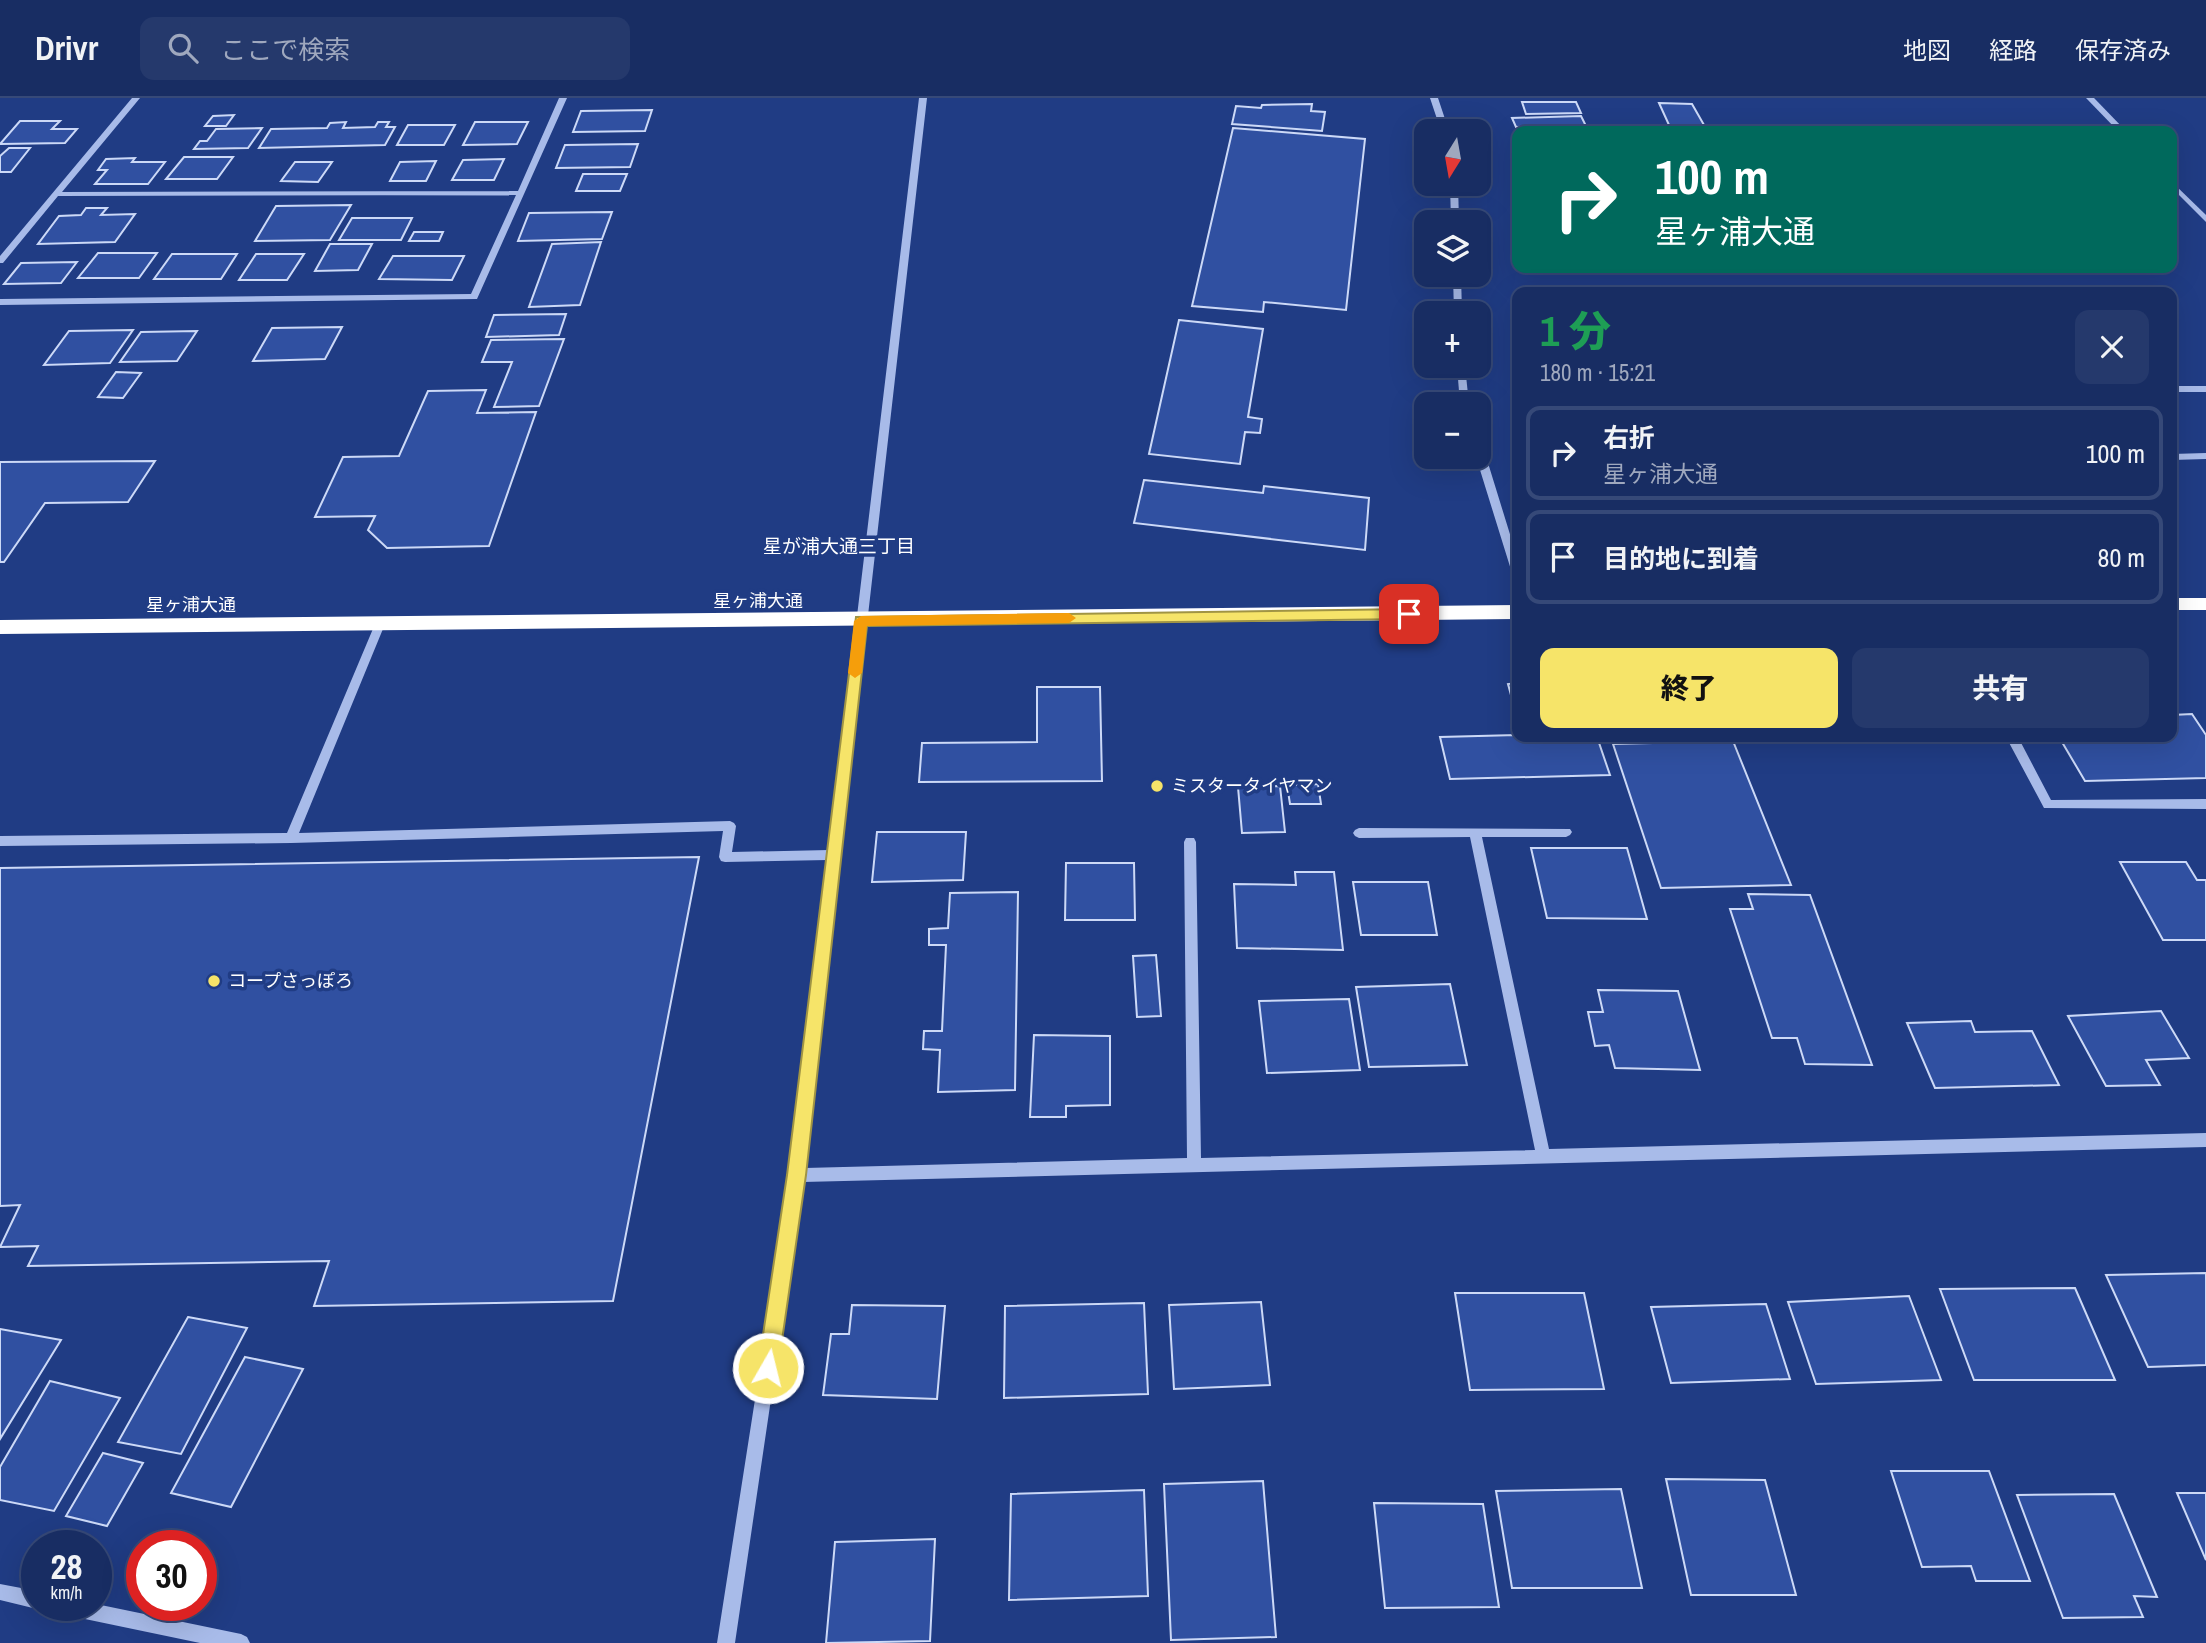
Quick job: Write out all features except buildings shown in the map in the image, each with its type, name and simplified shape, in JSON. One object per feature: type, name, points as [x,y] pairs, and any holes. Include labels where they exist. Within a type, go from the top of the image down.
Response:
[{"type":"highway","points":[[2177,604],[2206,604]]},
{"type":"highway","name":"星ヶ浦大通","points":[[0,628],[1512,612]]},
{"type":"street","points":[[0,261],[136,98]]},
{"type":"street","points":[[0,302],[474,297],[563,98]]},
{"type":"street","points":[[726,1643],[797,1175],[923,98]]},
{"type":"street","points":[[1434,98],[1441,119]]},
{"type":"street","points":[[2090,98],[2117,126]]},
{"type":"street","points":[[2177,189],[2206,220]]},
{"type":"street","points":[[57,194],[521,193]]},
{"type":"street","points":[[2177,389],[2206,389]]},
{"type":"street","points":[[2177,457],[2206,456]]},
{"type":"street","points":[[1485,469],[1512,557]]},
{"type":"street","points":[[291,838],[380,624]]},
{"type":"street","points":[[2014,742],[2048,805],[2206,804]]},
{"type":"street","points":[[0,841],[291,838],[730,826],[725,857],[834,855]]},
{"type":"street","points":[[1475,832],[1544,1157]]},
{"type":"street","points":[[1359,833],[1566,832]]},
{"type":"street","points":[[1190,842],[1194,1166]]},
{"type":"street","points":[[797,1175],[2206,1140]]},
{"type":"street","points":[[0,1592],[21,1597]]},
{"type":"street","points":[[112,1616],[241,1643]]},
{"type":"slow traffic","points":[[855,673],[861,621],[1069,618]]},
{"type":"place","name":"ミスタータイヤマン","points":[[1157,786]]},
{"type":"place","name":"コープさっぽろ","points":[[214,981]]},
{"type":"district","name":"星が浦大通三丁目","points":[[839,546]]},
{"type":"route","points":[[768,1368],[797,1175],[861,621],[1409,614]]}]
